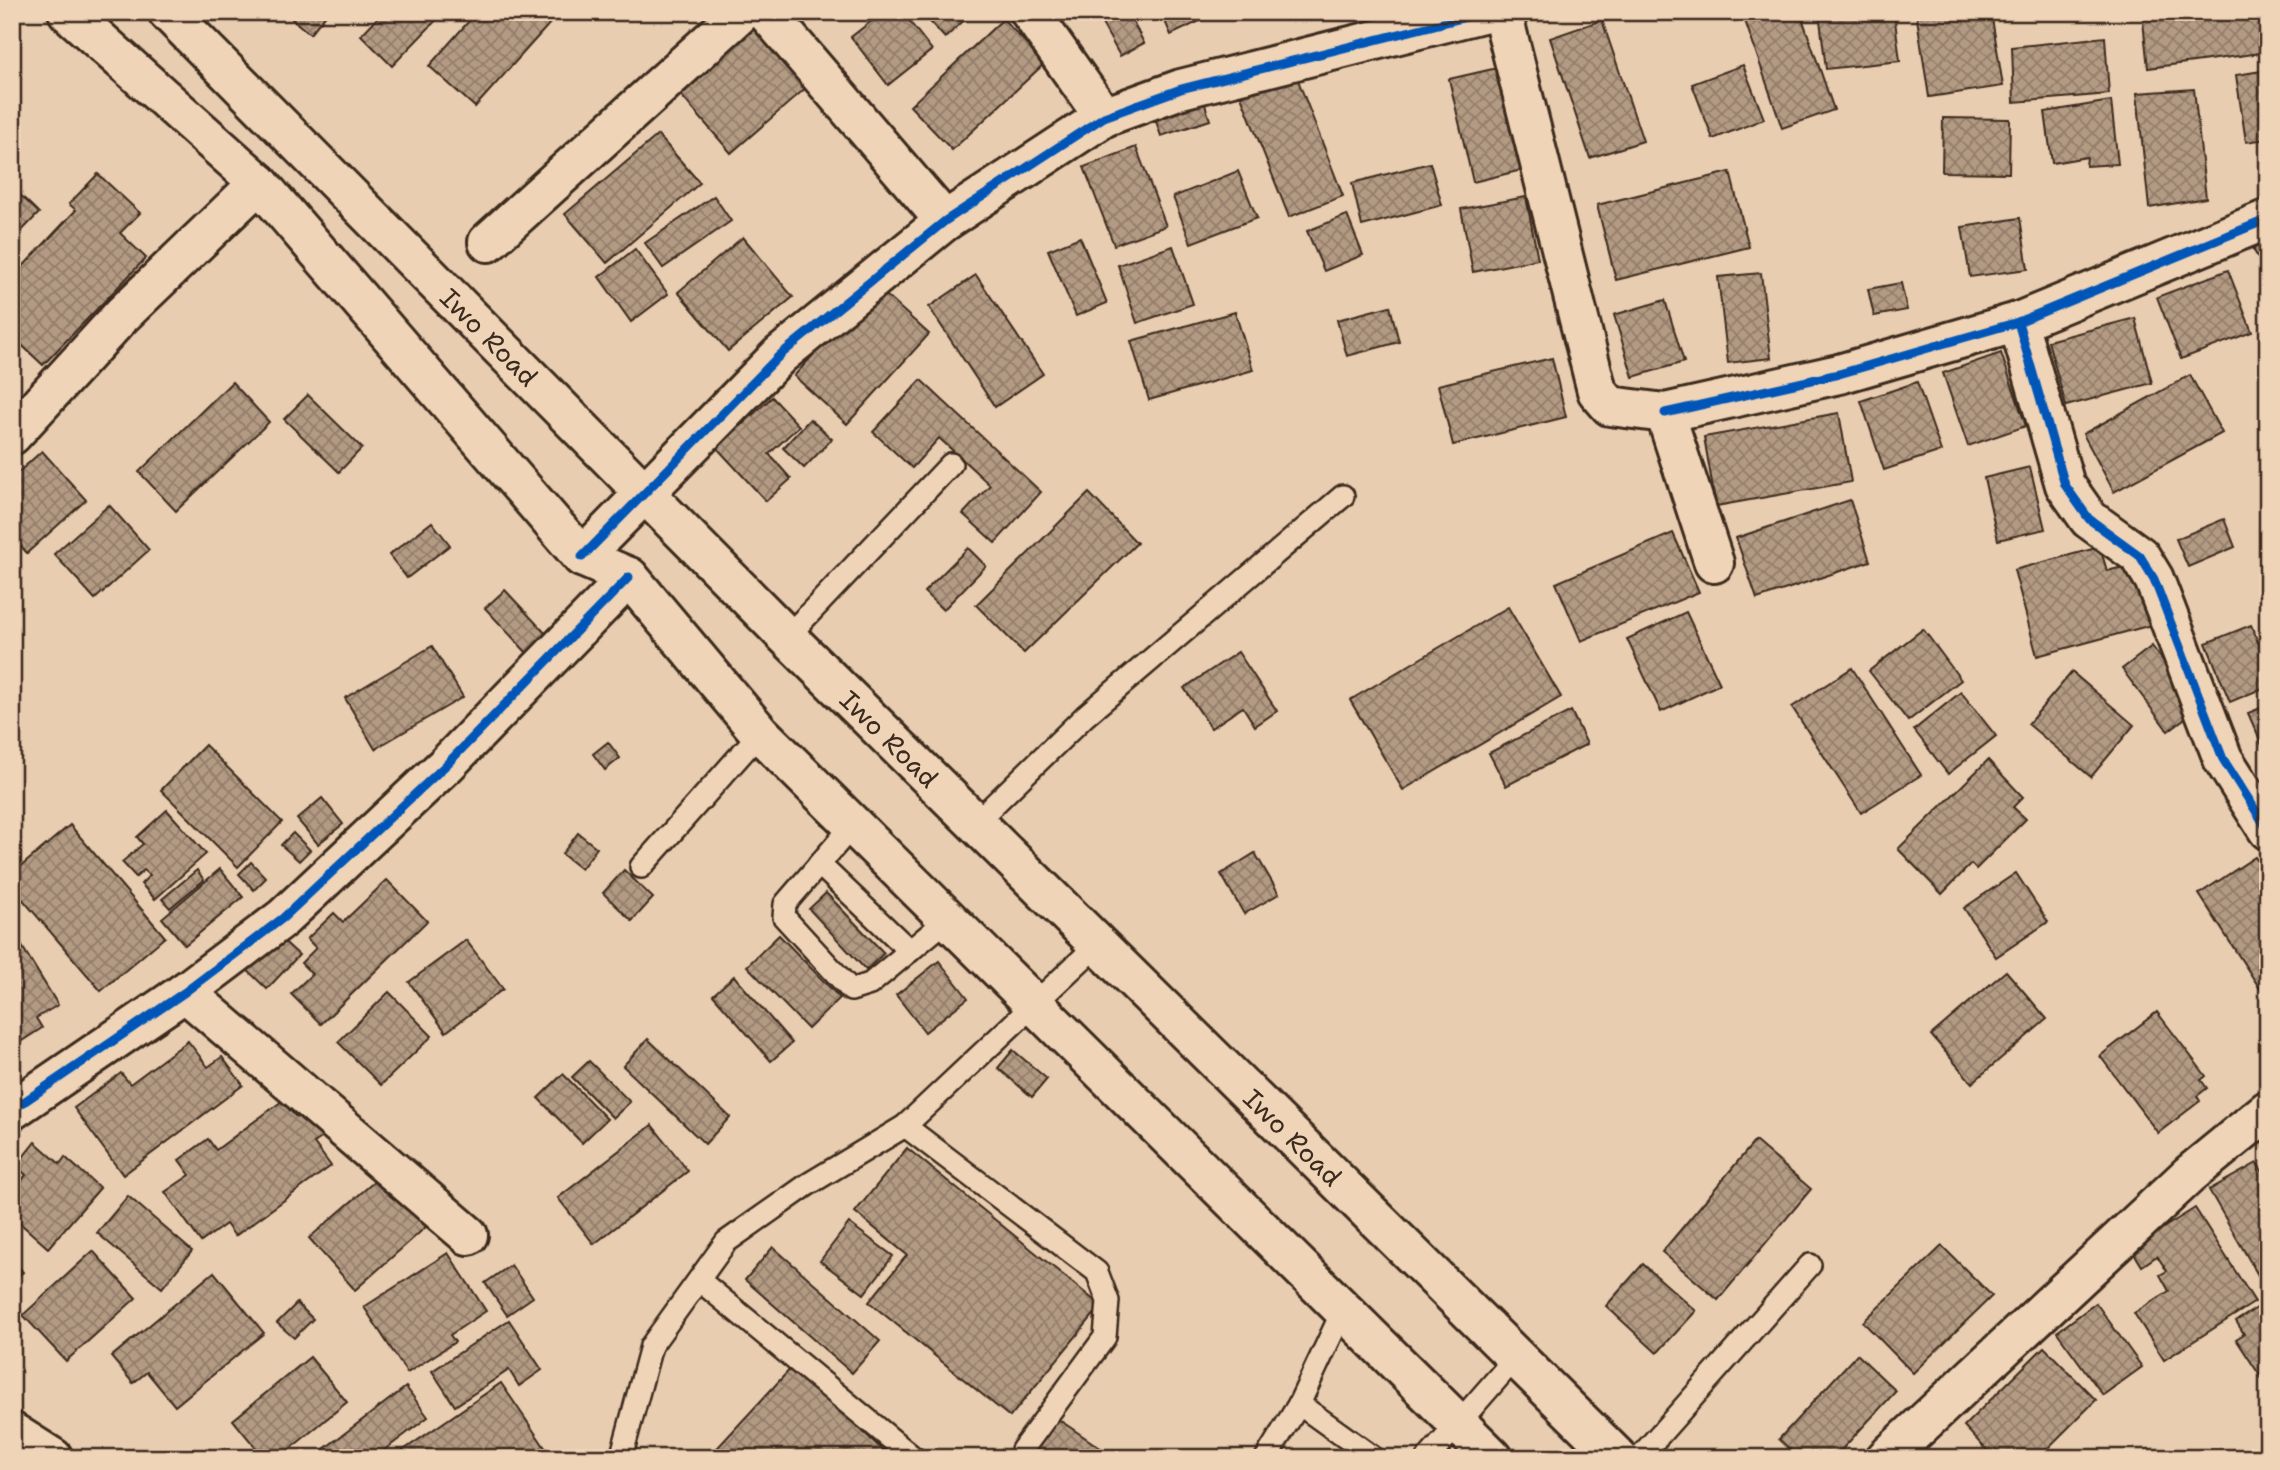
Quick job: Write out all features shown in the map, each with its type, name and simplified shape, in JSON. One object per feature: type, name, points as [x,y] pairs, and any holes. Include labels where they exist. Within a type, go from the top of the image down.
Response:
[{"type":"street","points":[[68,12],[259,183],[582,557],[629,577],[760,733],[1493,1458]]},
{"type":"street","name":"Iwo Road","points":[[168,12],[787,637],[1618,1458]]},
{"type":"street","points":[[488,242],[742,12]]},
{"type":"street","points":[[766,12],[945,221]]},
{"type":"street","points":[[1030,12],[1104,117]]},
{"type":"street","points":[[582,557],[780,355],[945,221],[1104,117],[1181,89],[1486,12]]},
{"type":"street","points":[[1502,12],[1597,391],[1611,406],[1665,413],[1839,374],[2018,322],[2268,219]]},
{"type":"street","points":[[12,435],[122,315],[259,183]]},
{"type":"street","points":[[2018,322],[2065,485],[2090,519],[2140,556],[2154,579],[2223,759],[2268,830]]},
{"type":"street","points":[[1665,413],[1714,563]]},
{"type":"street","points":[[12,1110],[185,992],[293,909],[446,765],[629,577]]},
{"type":"street","points":[[185,992],[468,1235]]},
{"type":"street","points":[[1885,1458],[2190,1174],[2268,1110]]},
{"type":"street","points":[[12,1432],[53,1458]]},
{"type":"lane","points":[[787,637],[951,464]]},
{"type":"lane","points":[[975,823],[1085,716],[1343,496]]},
{"type":"lane","points":[[641,867],[760,733]]},
{"type":"lane","points":[[853,825],[785,904],[784,917],[851,990],[870,984],[948,919]]},
{"type":"lane","points":[[819,864],[910,951]]},
{"type":"lane","points":[[621,1458],[651,1346],[726,1242],[807,1185],[905,1126],[1098,944]]},
{"type":"lane","points":[[905,1126],[1097,1272],[1108,1301],[1105,1337],[1022,1450]]},
{"type":"lane","points":[[1639,1458],[1810,1265]]},
{"type":"lane","points":[[699,1280],[909,1456]]},
{"type":"lane","points":[[1266,1458],[1299,1404],[1343,1310]]},
{"type":"lane","points":[[1427,1458],[1516,1357]]},
{"type":"lane","points":[[1299,1404],[1374,1458]]},
{"type":"building","points":[[297,12],[328,12],[310,34],[292,19]]},
{"type":"building","points":[[383,12],[444,12],[392,66],[361,35]]},
{"type":"building","points":[[477,12],[560,12],[475,107],[429,66]]},
{"type":"building","points":[[883,12],[902,12],[932,50],[888,85],[851,37]]},
{"type":"building","points":[[921,12],[973,12],[945,38]]},
{"type":"building","points":[[1072,12],[1093,12],[1076,21]]},
{"type":"building","points":[[1119,12],[1128,12],[1144,43],[1120,56],[1101,22]]},
{"type":"building","points":[[1161,12],[1205,12],[1208,17],[1171,35]]},
{"type":"building","points":[[1742,12],[1800,12],[1834,110],[1782,128]]},
{"type":"building","points":[[1819,12],[1894,12],[1900,61],[1826,69]]},
{"type":"building","points":[[1916,12],[1991,12],[2003,86],[1929,97]]},
{"type":"building","points":[[2142,12],[2268,12],[2268,52],[2148,68]]},
{"type":"building","points":[[1003,19],[1045,63],[952,150],[910,106]]},
{"type":"building","points":[[1602,20],[1643,141],[1590,158],[1550,38]]},
{"type":"building","points":[[762,21],[814,81],[731,153],[679,93]]},
{"type":"building","points":[[2105,37],[2109,94],[2014,102],[2012,47]]},
{"type":"building","points":[[1743,65],[1764,119],[1713,139],[1692,84]]},
{"type":"building","points":[[1506,66],[1530,168],[1473,182],[1449,79]]},
{"type":"building","points":[[2268,70],[2268,139],[2246,142],[2236,75]]},
{"type":"building","points":[[1296,75],[1343,196],[1289,217],[1241,96]]},
{"type":"building","points":[[2194,89],[2206,198],[2149,208],[2137,93]]},
{"type":"building","points":[[1202,95],[1210,120],[1161,136],[1153,112]]},
{"type":"building","points":[[2111,101],[2118,164],[2086,166],[2087,157],[2052,163],[2045,112]]},
{"type":"building","points":[[1943,118],[2010,119],[2009,173],[1942,172]]},
{"type":"building","points":[[658,135],[700,183],[607,263],[565,214]]},
{"type":"building","points":[[1136,147],[1166,226],[1114,245],[1084,167]]},
{"type":"building","points":[[1430,163],[1442,205],[1362,226],[1352,183]]},
{"type":"building","points":[[1238,171],[1257,218],[1191,243],[1173,197]]},
{"type":"building","points":[[1730,172],[1749,247],[1616,280],[1597,205]]},
{"type":"building","points":[[98,174],[140,213],[120,233],[146,258],[43,365],[12,336],[12,278],[76,210],[69,204]]},
{"type":"building","points":[[12,187],[39,213],[12,241]]},
{"type":"building","points":[[714,196],[731,221],[663,268],[645,243]]},
{"type":"building","points":[[1526,197],[1538,259],[1473,272],[1461,209]]},
{"type":"building","points":[[1347,215],[1363,255],[1324,271],[1307,231]]},
{"type":"building","points":[[2020,218],[2028,269],[1970,277],[1962,227]]},
{"type":"building","points":[[743,237],[793,297],[728,351],[678,292]]},
{"type":"building","points":[[1080,237],[1107,303],[1076,316],[1048,250]]},
{"type":"building","points":[[2268,240],[2268,275],[2253,249]]},
{"type":"building","points":[[1173,246],[1193,304],[1137,323],[1118,265]]},
{"type":"building","points":[[635,249],[668,294],[631,322],[599,277]]},
{"type":"building","points":[[2228,270],[2252,332],[2181,359],[2157,297]]},
{"type":"building","points":[[1761,273],[1771,358],[1728,363],[1718,277]]},
{"type":"building","points":[[976,275],[1043,374],[995,407],[929,307]]},
{"type":"building","points":[[1901,283],[1907,310],[1874,316],[1868,289]]},
{"type":"building","points":[[876,286],[929,334],[847,424],[794,376]]},
{"type":"building","points":[[1665,300],[1684,362],[1633,377],[1614,315]]},
{"type":"building","points":[[1390,306],[1399,342],[1347,356],[1337,320]]},
{"type":"building","points":[[1235,312],[1253,370],[1149,400],[1131,341]]},
{"type":"building","points":[[2135,318],[2152,383],[2066,406],[2048,341]]},
{"type":"building","points":[[2001,353],[2026,426],[1968,446],[1943,373]]},
{"type":"building","points":[[1552,358],[1566,417],[1453,445],[1438,385]]},
{"type":"building","points":[[2190,375],[2222,433],[2114,492],[2083,434]]},
{"type":"building","points":[[921,380],[1041,492],[995,543],[963,514],[990,485],[939,438],[912,468],[873,432]]},
{"type":"building","points":[[232,382],[269,422],[176,511],[139,472]]},
{"type":"building","points":[[1917,382],[1941,451],[1884,470],[1861,401]]},
{"type":"building","points":[[308,395],[362,448],[339,472],[284,419]]},
{"type":"building","points":[[772,397],[799,426],[769,454],[791,479],[766,501],[717,448]]},
{"type":"building","points":[[1839,413],[1851,482],[1716,506],[1704,437]]},
{"type":"building","points":[[810,419],[832,439],[804,468],[783,448]]},
{"type":"building","points":[[42,451],[86,500],[27,553],[12,536],[12,478]]},
{"type":"building","points":[[2030,467],[2045,529],[1998,540],[1984,478]]},
{"type":"building","points":[[1089,493],[1137,543],[1024,653],[976,605]]},
{"type":"building","points":[[1850,500],[1870,561],[1757,599],[1736,538]]},
{"type":"building","points":[[109,505],[149,550],[95,599],[54,554]]},
{"type":"building","points":[[2224,519],[2235,547],[2188,567],[2176,539]]},
{"type":"building","points":[[432,522],[450,545],[407,578],[389,555]]},
{"type":"building","points":[[1673,533],[1699,592],[1581,641],[1556,583]]},
{"type":"building","points":[[2100,547],[2107,571],[2139,563],[2155,624],[2037,656],[2014,570]]},
{"type":"building","points":[[968,548],[986,566],[943,610],[924,592]]},
{"type":"building","points":[[505,590],[547,635],[527,653],[485,608]]},
{"type":"building","points":[[1508,607],[1561,697],[1403,790],[1350,700]]},
{"type":"building","points":[[1686,612],[1720,684],[1661,712],[1627,639]]},
{"type":"building","points":[[2251,625],[2268,667],[2268,686],[2230,702],[2206,643]]},
{"type":"building","points":[[1923,629],[1961,680],[1908,721],[1869,671]]},
{"type":"building","points":[[432,646],[463,697],[375,749],[345,698]]},
{"type":"building","points":[[2152,646],[2198,708],[2168,731],[2122,669]]},
{"type":"building","points":[[1238,652],[1277,711],[1255,726],[1243,707],[1211,728],[1184,688]]},
{"type":"building","points":[[1852,668],[1921,775],[1861,813],[1792,707]]},
{"type":"building","points":[[2072,672],[2134,725],[2091,777],[2028,724]]},
{"type":"building","points":[[1961,692],[1996,736],[1948,774],[1914,730]]},
{"type":"building","points":[[2268,705],[2268,759],[2248,713]]},
{"type":"building","points":[[1571,711],[1587,744],[1506,786],[1489,753]]},
{"type":"building","points":[[608,742],[620,758],[605,770],[593,754]]},
{"type":"building","points":[[205,745],[282,822],[238,867],[161,790]]},
{"type":"building","points":[[1988,760],[2023,797],[2013,807],[2026,819],[1976,869],[1971,864],[1942,894],[1898,849]]},
{"type":"building","points":[[322,798],[343,824],[318,844],[297,819]]},
{"type":"building","points":[[167,810],[206,854],[155,899],[141,884],[150,875],[144,870],[136,877],[122,862],[143,844],[137,837]]},
{"type":"building","points":[[70,825],[165,937],[101,991],[12,887],[12,874]]},
{"type":"building","points":[[293,833],[310,850],[299,861],[281,845]]},
{"type":"building","points":[[578,833],[597,848],[581,869],[562,854]]},
{"type":"building","points":[[1255,853],[1279,894],[1244,914],[1221,874]]},
{"type":"building","points":[[2255,857],[2268,876],[2268,1001],[2199,894]]},
{"type":"building","points":[[251,862],[266,878],[254,890],[239,874]]},
{"type":"building","points":[[220,869],[243,897],[185,945],[162,918]]},
{"type":"building","points":[[197,870],[204,880],[170,908],[162,899]]},
{"type":"building","points":[[624,870],[653,898],[632,921],[603,893]]},
{"type":"building","points":[[2016,873],[2048,922],[1996,957],[1964,908]]},
{"type":"building","points":[[387,880],[427,921],[321,1024],[291,994],[312,974],[301,963],[316,948],[307,939],[334,913],[343,922]]},
{"type":"building","points":[[826,893],[884,953],[866,970],[809,909]]},
{"type":"building","points":[[12,930],[58,1005],[36,1018],[42,1028],[17,1044],[12,1035]]},
{"type":"building","points":[[276,934],[299,955],[267,989],[245,968]]},
{"type":"building","points":[[779,935],[840,998],[808,1029],[747,966]]},
{"type":"building","points":[[466,940],[503,989],[446,1032],[409,982]]},
{"type":"building","points":[[939,961],[968,998],[925,1032],[896,995]]},
{"type":"building","points":[[2006,971],[2047,1019],[1972,1083],[1931,1035]]},
{"type":"building","points":[[734,976],[792,1043],[771,1061],[713,995]]},
{"type":"building","points":[[389,992],[432,1036],[381,1085],[338,1042]]},
{"type":"building","points":[[2157,1012],[2206,1076],[2201,1080],[2207,1088],[2197,1096],[2200,1101],[2158,1133],[2100,1056]]},
{"type":"building","points":[[648,1039],[730,1117],[705,1144],[623,1066]]},
{"type":"building","points":[[188,1041],[208,1067],[222,1057],[243,1085],[123,1175],[74,1108],[121,1073],[130,1084]]},
{"type":"building","points":[[1013,1050],[1047,1079],[1032,1097],[998,1068]]},
{"type":"building","points":[[589,1061],[630,1102],[613,1118],[572,1077]]},
{"type":"building","points":[[563,1074],[607,1119],[582,1143],[538,1098]]},
{"type":"building","points":[[282,1101],[295,1116],[307,1108],[326,1135],[314,1143],[331,1166],[235,1236],[226,1224],[201,1242],[165,1192],[190,1175],[179,1160],[208,1139],[216,1150]]},
{"type":"building","points":[[652,1125],[688,1171],[594,1244],[558,1198]]},
{"type":"building","points":[[2268,1132],[2268,1155],[2259,1137]]},
{"type":"building","points":[[1755,1141],[1811,1189],[1718,1300],[1662,1252]]},
{"type":"building","points":[[35,1142],[60,1164],[65,1157],[100,1188],[48,1248],[12,1216],[12,1183],[16,1187],[26,1175],[16,1166]]},
{"type":"building","points":[[907,1148],[1101,1306],[1010,1417],[869,1302],[907,1255],[855,1212]]},
{"type":"building","points":[[2257,1163],[2268,1180],[2266,1289],[2209,1190]]},
{"type":"building","points":[[382,1175],[427,1226],[355,1290],[309,1238]]},
{"type":"building","points":[[128,1196],[192,1251],[162,1288],[97,1233]]},
{"type":"building","points":[[2195,1208],[2255,1302],[2164,1360],[2134,1313],[2169,1291],[2160,1275],[2167,1271],[2157,1256],[2142,1266],[2131,1248]]},
{"type":"building","points":[[849,1223],[893,1256],[864,1294],[820,1261]]},
{"type":"building","points":[[1942,1246],[1992,1296],[1913,1373],[1863,1322]]},
{"type":"building","points":[[773,1247],[880,1341],[852,1373],[745,1280]]},
{"type":"building","points":[[93,1251],[136,1298],[66,1361],[23,1315]]},
{"type":"building","points":[[448,1253],[486,1311],[450,1335],[455,1342],[407,1373],[364,1307]]},
{"type":"building","points":[[12,1259],[23,1272],[12,1281]]},
{"type":"building","points":[[1643,1264],[1696,1311],[1657,1353],[1606,1306]]},
{"type":"building","points":[[511,1265],[533,1297],[507,1315],[485,1283]]},
{"type":"building","points":[[214,1272],[264,1333],[175,1406],[147,1372],[133,1383],[111,1357]]},
{"type":"building","points":[[2268,1301],[2268,1388],[2236,1339],[2244,1334],[2236,1321]]},
{"type":"building","points":[[297,1303],[313,1319],[294,1338],[277,1323]]},
{"type":"building","points":[[2096,1303],[2142,1367],[2103,1395],[2057,1332]]},
{"type":"building","points":[[509,1320],[542,1370],[519,1386],[509,1370],[455,1406],[432,1371]]},
{"type":"building","points":[[2044,1347],[2096,1400],[2038,1458],[1994,1458],[1964,1426]]},
{"type":"building","points":[[1857,1354],[1896,1391],[1834,1458],[1799,1458],[1779,1439]]},
{"type":"building","points":[[310,1357],[347,1402],[279,1458],[264,1458],[233,1420]]},
{"type":"building","points":[[793,1366],[887,1454],[884,1458],[708,1458]]},
{"type":"building","points":[[501,1383],[552,1458],[392,1458]]},
{"type":"building","points":[[406,1387],[428,1417],[374,1458],[312,1458]]},
{"type":"building","points":[[1055,1417],[1115,1458],[1027,1458]]},
{"type":"cycle path","points":[[582,557],[780,355],[945,221],[1104,117],[1181,89],[1486,12]]},
{"type":"cycle path","points":[[1665,413],[1839,374],[2018,322],[2268,219]]},
{"type":"cycle path","points":[[2018,322],[2065,485],[2089,519],[2140,556],[2154,579],[2223,759],[2268,830]]},
{"type":"cycle path","points":[[12,1110],[185,992],[283,918],[446,765],[629,577]]}]
